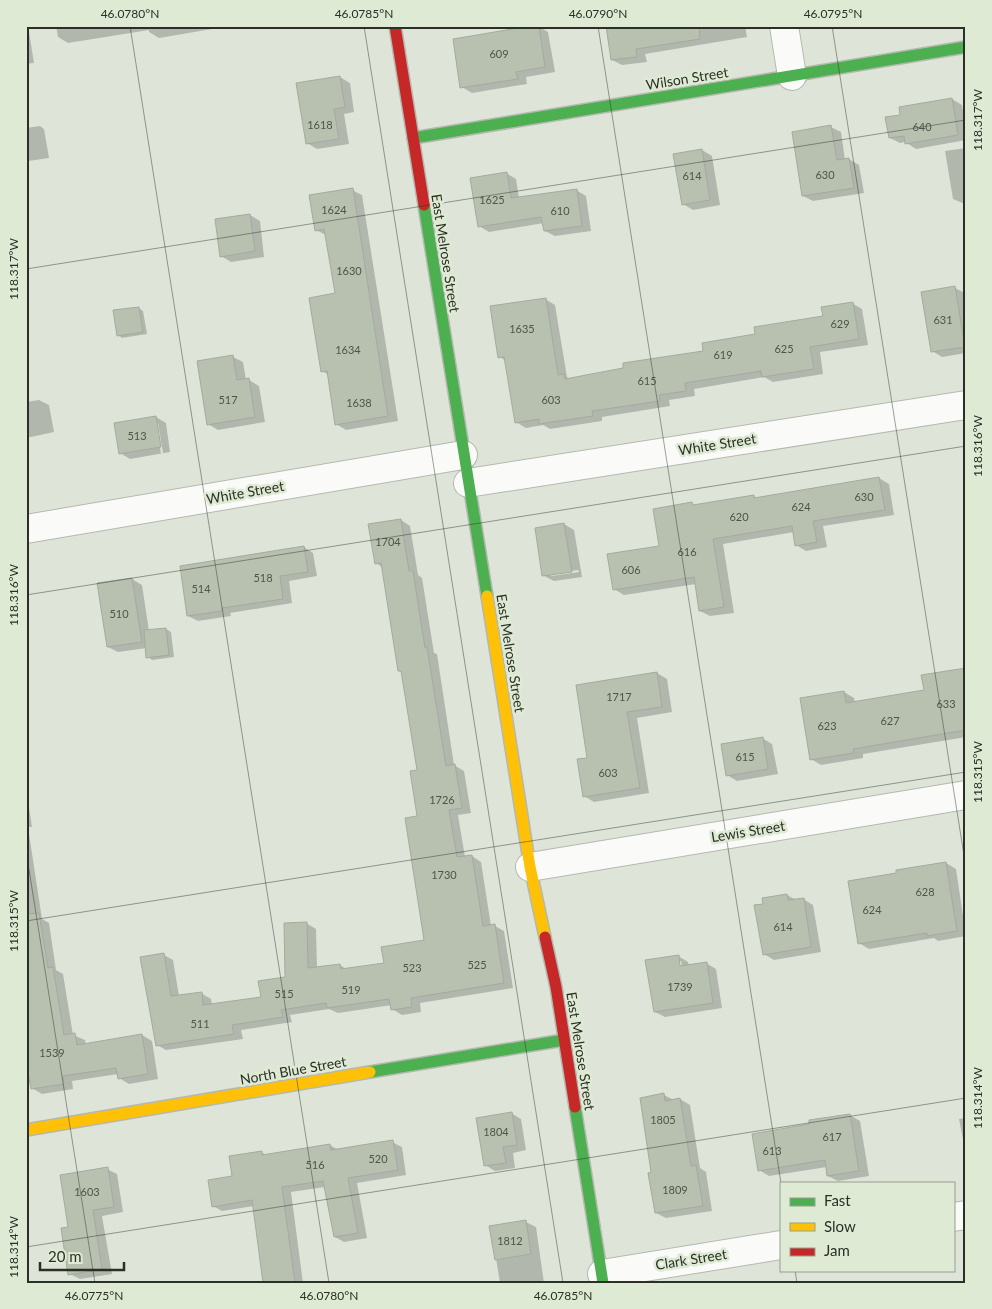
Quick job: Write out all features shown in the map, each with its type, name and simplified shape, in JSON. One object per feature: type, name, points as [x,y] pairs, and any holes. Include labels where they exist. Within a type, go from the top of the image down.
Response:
[{"type":"main road","name":"East Melrose Street","points":[[395,26],[530,867],[556,987],[603,1278]]},
{"type":"main road","name":"Wilson Street","points":[[413,138],[966,47]]},
{"type":"main road","name":"North Blue Street","points":[[26,1130],[564,1040]]},
{"type":"street","points":[[784,26],[792,76]]},
{"type":"street","name":"White Street","points":[[468,483],[966,404]]},
{"type":"street","name":"White Street","points":[[26,529],[463,455]]},
{"type":"street","name":"Lewis Street","points":[[530,867],[966,795]]},
{"type":"street","name":"Clark Street","points":[[603,1278],[780,1245]]},
{"type":"building","points":[[539,26],[545,67],[516,72],[518,79],[460,88],[453,39]]},
{"type":"building","points":[[606,26],[699,26],[700,39],[636,49],[637,57],[611,60]]},
{"type":"building","points":[[340,76],[345,107],[334,109],[339,139],[306,144],[296,83]]},
{"type":"building","points":[[952,98],[958,135],[905,144],[904,136],[889,138],[885,117],[900,115],[899,107]]},
{"type":"building","points":[[831,125],[837,160],[849,158],[854,188],[802,196],[792,132]]},
{"type":"building","points":[[702,149],[710,200],[682,205],[673,154]]},
{"type":"building","points":[[507,172],[511,198],[577,189],[582,226],[544,231],[541,217],[478,227],[470,178]]},
{"type":"building","points":[[353,188],[388,416],[335,425],[327,371],[321,372],[309,298],[335,293],[324,229],[315,231],[309,195]]},
{"type":"building","points":[[250,214],[255,251],[220,257],[215,219]]},
{"type":"building","points":[[955,286],[965,347],[931,352],[921,292]]},
{"type":"building","points":[[546,298],[558,375],[564,374],[565,379],[623,368],[623,363],[703,351],[702,343],[755,334],[754,327],[823,316],[821,307],[853,302],[859,339],[810,347],[814,369],[762,377],[761,371],[685,383],[686,391],[659,395],[660,401],[592,411],[593,416],[539,424],[539,419],[515,423],[504,357],[498,358],[490,306]]},
{"type":"building","points":[[139,307],[143,332],[117,336],[113,310]]},
{"type":"building","points":[[233,355],[237,380],[249,378],[255,417],[207,425],[197,361]]},
{"type":"building","points":[[156,416],[161,447],[119,454],[114,423]]},
{"type":"building","points":[[879,477],[885,510],[813,521],[817,542],[795,546],[792,526],[713,539],[724,607],[699,611],[694,577],[613,590],[607,554],[659,546],[653,509],[692,502],[693,505],[754,495],[754,498]]},
{"type":"building","points":[[401,519],[409,571],[413,571],[425,648],[427,647],[446,766],[455,764],[462,808],[449,810],[457,857],[472,855],[483,926],[495,924],[504,983],[411,998],[412,1007],[391,1010],[389,999],[327,1008],[326,1003],[281,1010],[283,1017],[232,1025],[234,1034],[156,1046],[140,957],[164,953],[171,996],[202,992],[203,1005],[261,997],[258,981],[285,977],[284,923],[307,922],[308,968],[340,964],[341,969],[384,963],[381,947],[424,940],[405,818],[417,816],[410,771],[417,770],[401,671],[398,671],[381,563],[375,564],[368,524]]},
{"type":"building","points":[[564,523],[572,572],[542,576],[535,528]]},
{"type":"building","points":[[304,546],[308,572],[280,576],[283,599],[222,608],[222,611],[187,616],[180,566]]},
{"type":"building","points":[[132,578],[142,642],[107,647],[97,583]]},
{"type":"building","points":[[166,628],[169,655],[146,658],[144,630]]},
{"type":"building","points":[[966,668],[966,730],[853,749],[854,753],[810,760],[800,698],[844,691],[846,703],[924,690],[921,675]]},
{"type":"building","points":[[657,672],[662,707],[627,712],[640,788],[583,797],[577,759],[587,758],[576,685]]},
{"type":"building","points":[[763,737],[768,769],[726,776],[721,744]]},
{"type":"building","points":[[946,862],[957,931],[927,936],[927,933],[858,944],[848,881],[896,873],[896,870]]},
{"type":"building","points":[[787,894],[788,900],[804,898],[811,947],[763,955],[754,905],[763,904],[762,898]]},
{"type":"building","points":[[39,913],[48,968],[53,967],[64,1035],[75,1033],[77,1045],[142,1034],[148,1074],[118,1079],[116,1068],[63,1076],[64,1084],[31,1089],[26,1063],[26,914]]},
{"type":"building","points":[[679,955],[680,966],[707,962],[713,1003],[654,1012],[645,960]]},
{"type":"building","points":[[664,1093],[665,1101],[680,1098],[691,1166],[696,1165],[703,1206],[655,1213],[648,1173],[651,1172],[640,1098]]},
{"type":"building","points":[[512,1112],[517,1145],[503,1147],[506,1163],[484,1166],[476,1118]]},
{"type":"building","points":[[850,1114],[859,1171],[827,1176],[825,1160],[758,1171],[752,1134],[809,1124],[809,1120]]},
{"type":"building","points":[[393,1140],[398,1170],[348,1178],[358,1233],[334,1237],[323,1181],[282,1187],[295,1283],[263,1283],[252,1200],[212,1207],[208,1180],[232,1176],[229,1156],[262,1151],[262,1155],[330,1144],[331,1150]]},
{"type":"building","points":[[108,1167],[114,1207],[93,1210],[102,1269],[68,1275],[61,1228],[68,1227],[60,1175]]},
{"type":"building","points":[[526,1220],[531,1254],[495,1260],[489,1226]]},
{"type":"traffic: fast","points":[[413,138],[966,47]]},
{"type":"traffic: fast","points":[[424,205],[487,596]]},
{"type":"traffic: fast","points":[[370,1072],[564,1040]]},
{"type":"traffic: fast","points":[[575,1107],[603,1283]]},
{"type":"traffic: slow","points":[[487,596],[530,867],[545,937]]},
{"type":"traffic: slow","points":[[26,1130],[370,1072]]},
{"type":"traffic: jam","points":[[395,26],[424,205]]},
{"type":"traffic: jam","points":[[545,937],[556,987],[575,1107]]}]
